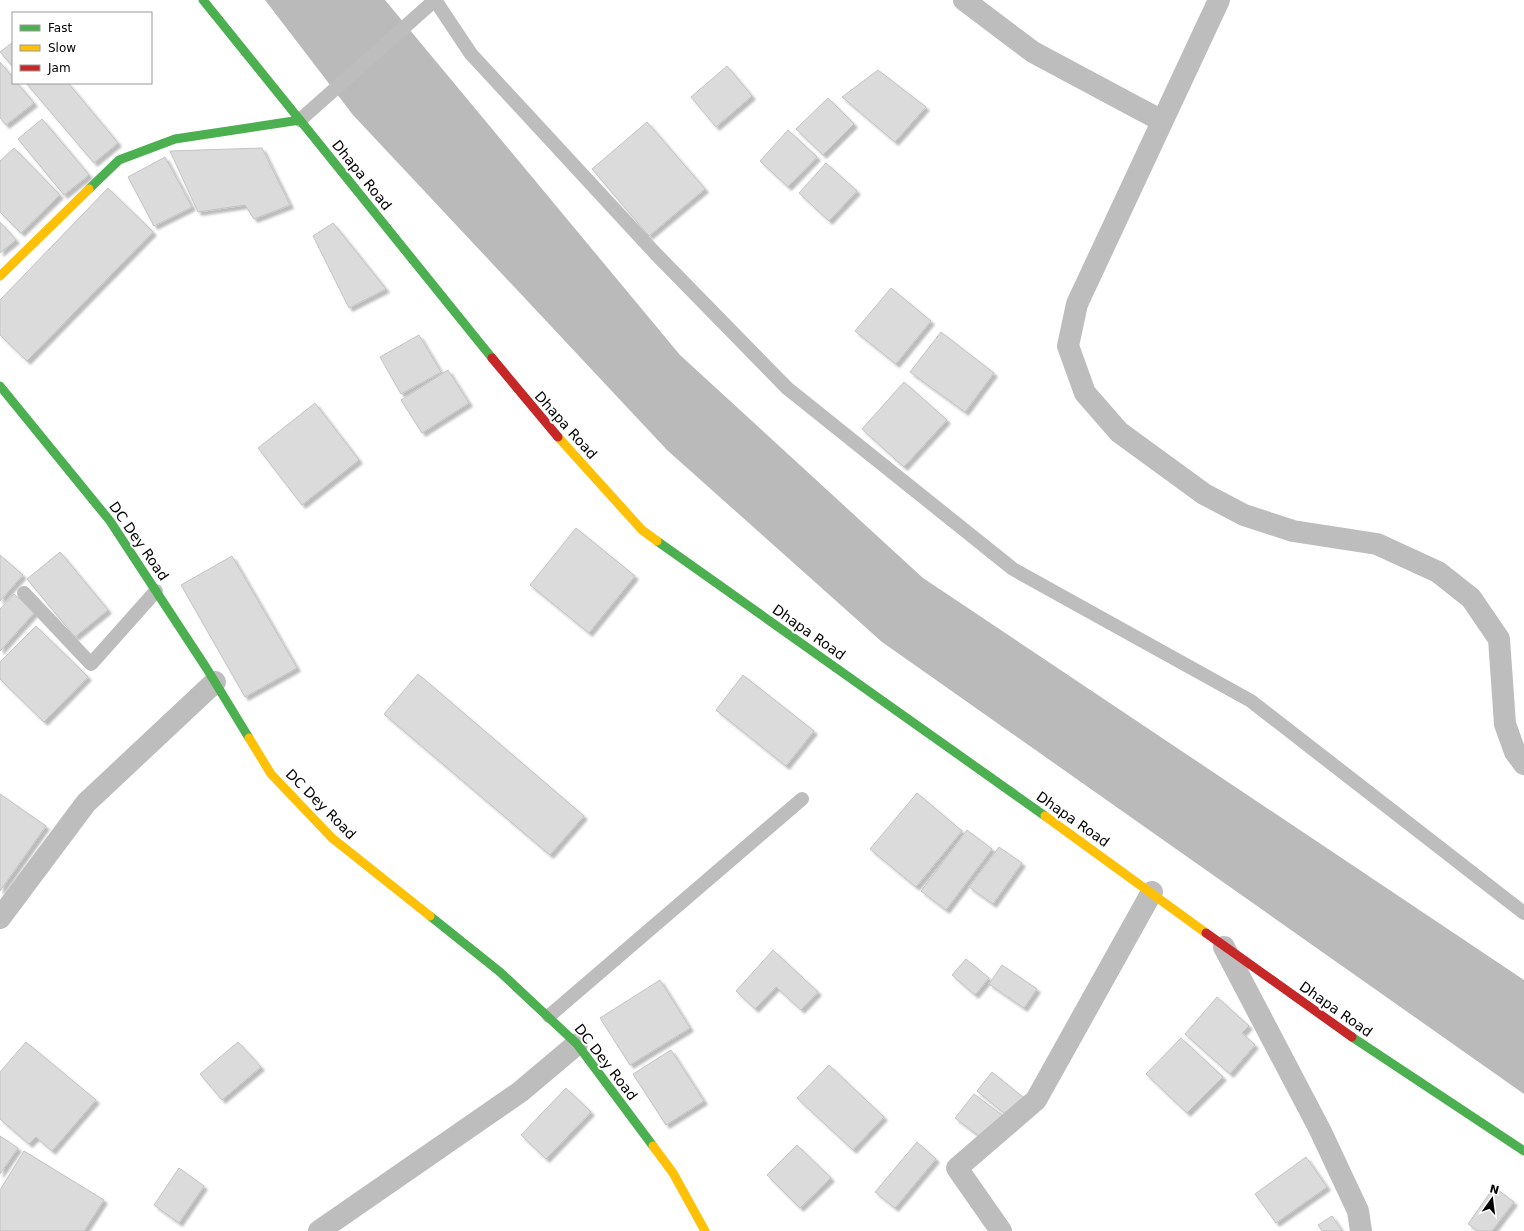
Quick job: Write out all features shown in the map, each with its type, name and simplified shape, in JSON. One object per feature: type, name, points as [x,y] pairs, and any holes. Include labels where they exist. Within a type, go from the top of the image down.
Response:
[{"type":"street","name":"Dhapa Road","points":[[203,0],[535,412],[642,530],[1152,892],[1361,1045],[1524,1151]]},
{"type":"street","points":[[964,0],[1033,52],[1162,121]]},
{"type":"street","points":[[1219,0],[1077,304],[1068,346],[1085,393],[1119,432],[1204,494],[1244,515],[1293,531],[1377,544],[1438,572],[1470,598],[1499,638],[1505,724],[1516,752],[1524,764]]},
{"type":"street","points":[[0,276],[119,160],[175,139],[300,120]]},
{"type":"street","name":"DC Dey Road","points":[[0,386],[110,521],[215,682],[270,774],[332,838],[500,972],[549,1016],[577,1044],[673,1173],[705,1231]]},
{"type":"street","points":[[0,918],[86,803],[215,682]]},
{"type":"street","points":[[1002,1231],[957,1168],[1036,1100],[1152,892]]},
{"type":"street","points":[[1224,946],[1320,1130],[1358,1211],[1361,1231]]},
{"type":"street","points":[[319,1231],[520,1092],[577,1044]]},
{"type":"lane","points":[[300,120],[435,0],[471,54],[654,252],[786,388],[1013,569],[1251,701],[1524,913]]},
{"type":"lane","points":[[24,593],[91,664],[156,591]]},
{"type":"lane","points":[[549,1016],[802,799]]},
{"type":"shaded area","points":[[265,0],[385,0],[680,355],[923,578],[1524,980],[1524,1094],[882,642],[667,450],[353,115]]},
{"type":"building","points":[[12,43],[12,66],[0,52]]},
{"type":"building","points":[[0,62],[12,77],[12,84],[18,84],[34,103],[6,125],[0,118]]},
{"type":"building","points":[[727,66],[752,96],[716,127],[691,97]]},
{"type":"building","points":[[878,70],[926,107],[895,142],[842,97]]},
{"type":"building","points":[[27,84],[69,84],[118,143],[94,163]]},
{"type":"building","points":[[828,98],[854,124],[823,155],[796,129]]},
{"type":"building","points":[[42,119],[89,175],[64,195],[18,139]]},
{"type":"building","points":[[647,122],[705,189],[649,236],[592,169]]},
{"type":"building","points":[[788,130],[817,157],[788,187],[760,161]]},
{"type":"building","points":[[14,148],[60,195],[21,233],[0,212],[0,161]]},
{"type":"building","points":[[262,148],[290,205],[254,219],[245,205],[198,212],[170,151]]},
{"type":"building","points":[[165,157],[192,207],[154,226],[128,177]]},
{"type":"building","points":[[826,163],[857,191],[829,221],[799,193]]},
{"type":"building","points":[[108,188],[153,232],[27,361],[0,335],[0,300]]},
{"type":"building","points":[[0,222],[16,240],[0,253]]},
{"type":"building","points":[[333,223],[386,289],[349,308],[313,236]]},
{"type":"building","points":[[891,288],[931,321],[896,364],[855,331]]},
{"type":"building","points":[[941,332],[994,373],[965,412],[910,372]]},
{"type":"building","points":[[419,335],[441,372],[401,394],[380,357]]},
{"type":"building","points":[[448,370],[469,403],[422,433],[401,400]]},
{"type":"building","points":[[904,382],[947,420],[904,467],[862,429]]},
{"type":"building","points":[[315,403],[359,460],[302,505],[258,448]]},
{"type":"building","points":[[576,528],[635,576],[589,633],[530,585]]},
{"type":"building","points":[[60,552],[108,610],[75,637],[27,579]]},
{"type":"building","points":[[0,555],[23,575],[0,601]]},
{"type":"building","points":[[232,556],[297,668],[245,697],[181,585]]},
{"type":"building","points":[[14,594],[35,612],[0,651],[0,609]]},
{"type":"building","points":[[36,626],[88,677],[44,722],[0,679],[0,662]]},
{"type":"building","points":[[418,674],[584,816],[550,855],[384,714]]},
{"type":"building","points":[[743,675],[814,731],[786,766],[716,710]]},
{"type":"building","points":[[917,793],[962,831],[916,887],[870,849]]},
{"type":"building","points":[[0,794],[46,826],[0,891]]},
{"type":"building","points":[[967,830],[992,849],[946,910],[921,891]]},
{"type":"building","points":[[999,847],[1022,863],[993,904],[969,887]]},
{"type":"building","points":[[773,950],[818,992],[801,1010],[776,987],[755,1009],[736,991]]},
{"type":"building","points":[[966,959],[989,978],[975,995],[952,975]]},
{"type":"building","points":[[1002,965],[1037,989],[1024,1008],[989,984]]},
{"type":"building","points":[[660,980],[690,1028],[630,1065],[600,1018]]},
{"type":"building","points":[[1217,997],[1249,1026],[1242,1033],[1255,1045],[1230,1074],[1185,1034]]},
{"type":"building","points":[[1181,1038],[1223,1077],[1187,1113],[1146,1074]]},
{"type":"building","points":[[26,1042],[96,1100],[52,1151],[36,1137],[29,1144],[0,1119],[0,1072]]},
{"type":"building","points":[[238,1042],[261,1067],[222,1100],[200,1074]]},
{"type":"building","points":[[671,1050],[704,1101],[666,1125],[633,1074]]},
{"type":"building","points":[[829,1065],[884,1117],[853,1150],[797,1098]]},
{"type":"building","points":[[992,1072],[1024,1098],[1009,1117],[977,1091]]},
{"type":"building","points":[[566,1088],[591,1112],[546,1159],[521,1135]]},
{"type":"building","points":[[974,1094],[1006,1118],[987,1142],[955,1118]]},
{"type":"building","points":[[0,1136],[18,1148],[0,1174]]},
{"type":"building","points":[[917,1142],[936,1159],[895,1208],[875,1192]]},
{"type":"building","points":[[797,1145],[831,1178],[800,1208],[767,1175]]},
{"type":"building","points":[[24,1151],[104,1200],[84,1231],[0,1231],[0,1190]]},
{"type":"building","points":[[1306,1157],[1327,1187],[1276,1223],[1255,1194]]},
{"type":"building","points":[[179,1168],[204,1186],[179,1223],[154,1205]]},
{"type":"building","points":[[1494,1187],[1514,1202],[1492,1231],[1478,1231],[1468,1224]]},
{"type":"building","points":[[1332,1216],[1342,1231],[1322,1231],[1318,1225]]},
{"type":"traffic: fast","points":[[203,0],[492,358]]},
{"type":"traffic: fast","points":[[89,189],[119,160],[175,139],[300,120]]},
{"type":"traffic: fast","points":[[0,386],[110,521],[207,669],[249,738]]},
{"type":"traffic: fast","points":[[657,541],[1045,816]]},
{"type":"traffic: fast","points":[[430,916],[500,972],[577,1044],[653,1146]]},
{"type":"traffic: fast","points":[[1352,1037],[1524,1151]]},
{"type":"traffic: slow","points":[[0,276],[89,189]]},
{"type":"traffic: slow","points":[[558,437],[642,530],[657,541]]},
{"type":"traffic: slow","points":[[249,738],[271,774],[332,838],[430,916]]},
{"type":"traffic: slow","points":[[1045,816],[1206,933]]},
{"type":"traffic: slow","points":[[653,1146],[673,1173],[705,1231]]},
{"type":"traffic: jam","points":[[492,358],[558,437]]},
{"type":"traffic: jam","points":[[1206,933],[1352,1037]]}]
